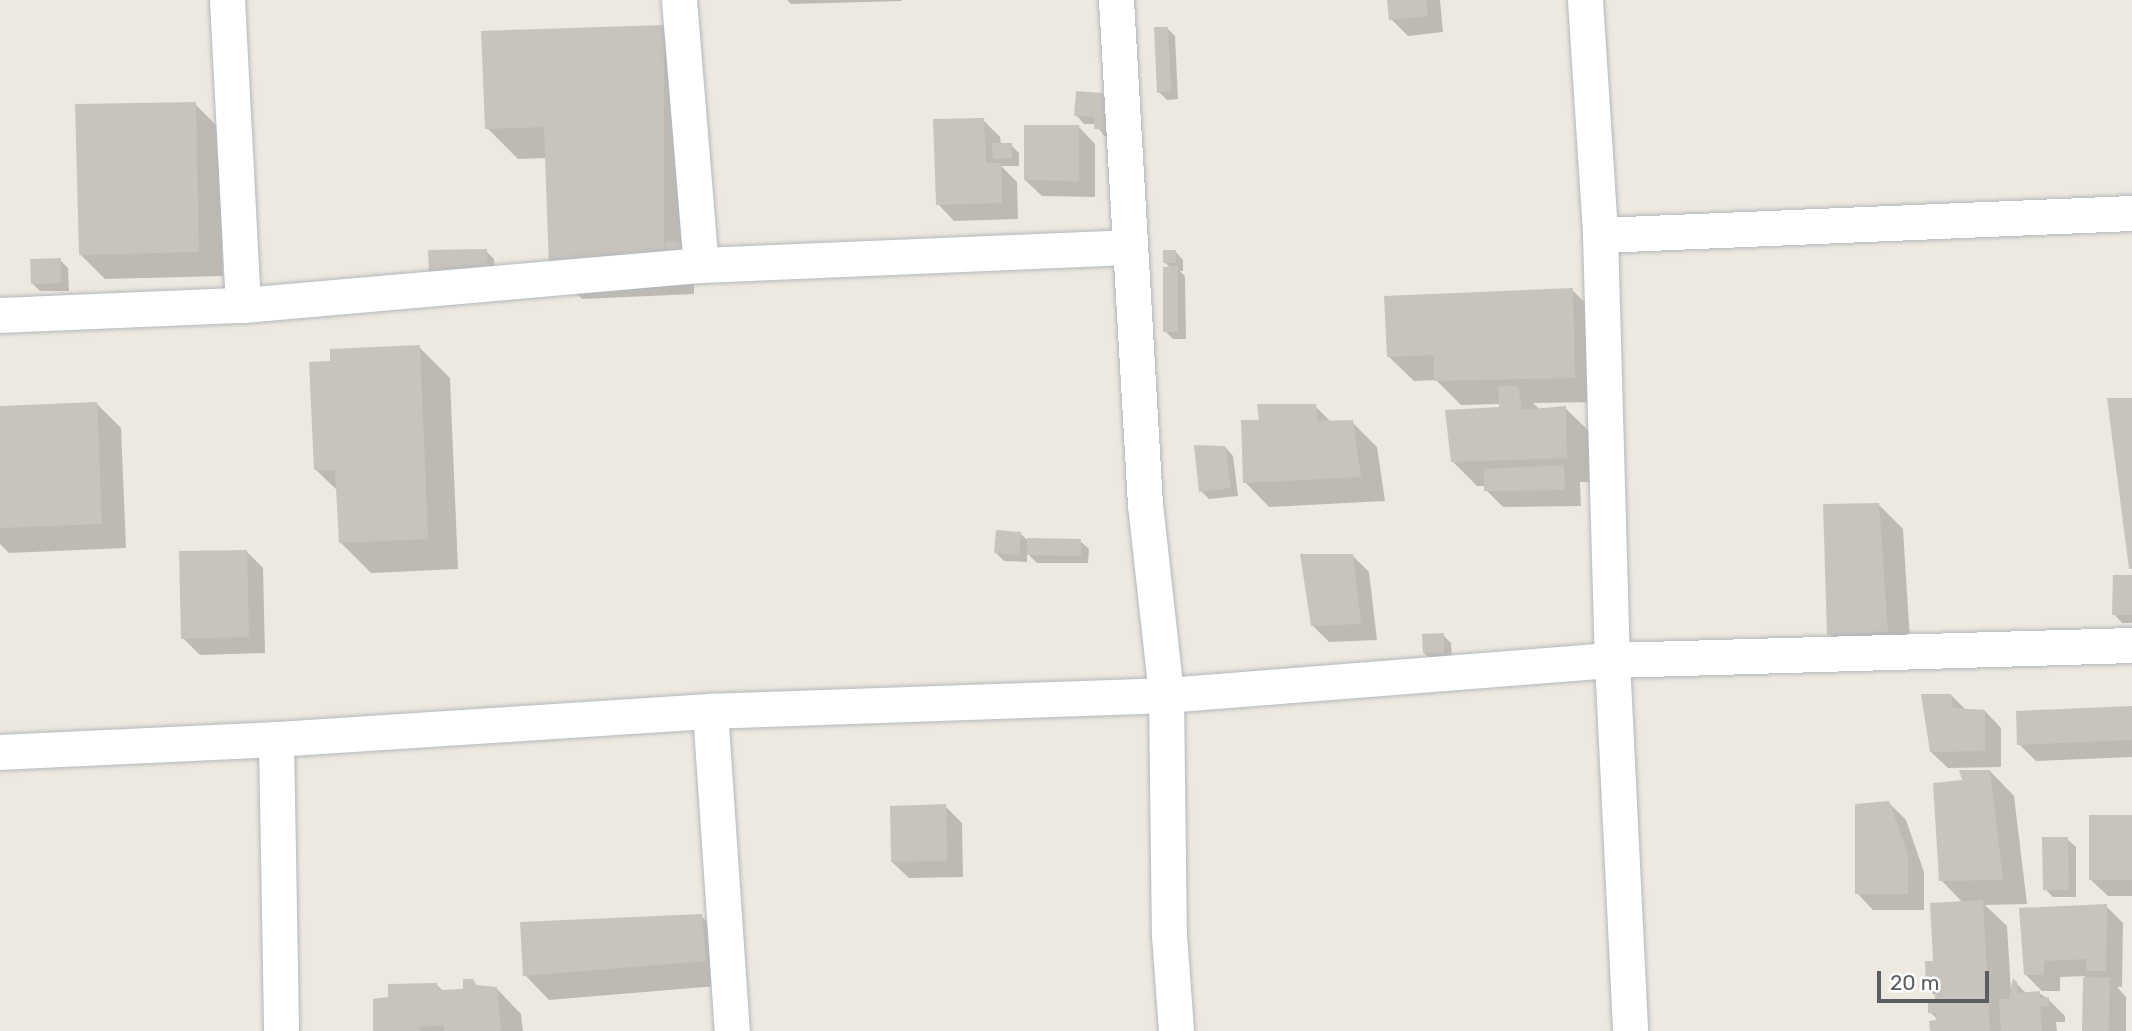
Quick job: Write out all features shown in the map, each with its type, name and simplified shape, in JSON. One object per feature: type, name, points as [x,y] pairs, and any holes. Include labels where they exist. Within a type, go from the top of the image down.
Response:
[{"type":"street","points":[[227,0],[243,305]]},
{"type":"street","points":[[679,0],[701,265]]},
{"type":"street","points":[[1116,0],[1128,247],[1145,504],[1166,695],[1169,935],[1176,1031]]},
{"type":"street","points":[[1585,0],[1600,235],[1612,660],[1630,1031]]},
{"type":"street","points":[[1600,235],[2132,213]]},
{"type":"street","points":[[0,315],[243,305],[701,265],[1128,247]]},
{"type":"street","points":[[0,752],[276,739],[710,711],[1166,695],[1612,660],[2132,645]]},
{"type":"street","points":[[710,711],[732,1031]]},
{"type":"street","points":[[276,739],[281,1031]]},
{"type":"building","points":[[1387,0],[1426,0],[1428,16],[1389,20]]},
{"type":"building","points":[[664,25],[664,252],[665,242],[681,242],[682,260],[549,269],[544,127],[485,129],[481,31]]},
{"type":"building","points":[[1154,27],[1168,27],[1171,91],[1157,93]]},
{"type":"building","points":[[1076,91],[1116,94],[1115,130],[1094,129],[1095,117],[1074,116]]},
{"type":"building","points":[[196,102],[199,252],[79,255],[75,104]]},
{"type":"building","points":[[984,118],[986,163],[1001,163],[1002,203],[936,205],[933,119]]},
{"type":"building","points":[[1024,125],[1079,125],[1079,181],[1024,180]]},
{"type":"building","points":[[992,143],[1012,143],[1012,158],[993,159]]},
{"type":"building","points":[[487,249],[488,271],[429,273],[428,250]]},
{"type":"building","points":[[1163,250],[1176,250],[1176,263],[1163,263]]},
{"type":"building","points":[[61,258],[61,283],[31,284],[30,259]]},
{"type":"building","points":[[1178,266],[1178,332],[1163,332],[1163,267]]},
{"type":"building","points":[[1573,288],[1575,378],[1434,381],[1434,355],[1387,357],[1384,296]]},
{"type":"building","points":[[420,345],[428,539],[339,543],[335,470],[314,470],[309,362],[330,361],[330,349]]},
{"type":"building","points":[[1498,386],[1518,386],[1522,410],[1566,406],[1567,458],[1451,462],[1445,410],[1499,407]]},
{"type":"building","points":[[2107,398],[2132,398],[2132,569],[2129,569]]},
{"type":"building","points":[[97,402],[102,524],[0,528],[0,406]]},
{"type":"building","points":[[1257,404],[1316,404],[1318,421],[1353,420],[1361,477],[1243,483],[1241,420],[1259,420]]},
{"type":"building","points":[[1194,445],[1225,446],[1231,488],[1199,492]]},
{"type":"building","points":[[1564,465],[1565,490],[1484,491],[1484,469]]},
{"type":"building","points":[[1879,503],[1888,632],[1827,635],[1823,504]]},
{"type":"building","points":[[996,530],[1021,532],[1019,555],[994,553]]},
{"type":"building","points":[[1027,538],[1081,539],[1081,556],[1027,555]]},
{"type":"building","points":[[247,550],[249,637],[181,639],[179,551]]},
{"type":"building","points":[[1300,554],[1353,554],[1361,624],[1311,626]]},
{"type":"building","points":[[2113,575],[2132,575],[2132,615],[2112,615]]},
{"type":"building","points":[[1444,633],[1444,653],[1423,653],[1422,634]]},
{"type":"building","points":[[1921,694],[1951,694],[1953,708],[1985,710],[1985,751],[1930,752]]},
{"type":"building","points":[[2132,706],[2132,740],[2017,745],[2016,711]]},
{"type":"building","points":[[1959,770],[1990,770],[2003,880],[1939,881],[1933,783],[1962,780]]},
{"type":"building","points":[[1889,801],[1908,854],[1908,894],[1855,894],[1855,804]]},
{"type":"building","points":[[946,804],[947,861],[891,862],[890,806]]},
{"type":"building","points":[[2089,815],[2132,815],[2132,880],[2089,880]]},
{"type":"building","points":[[2042,837],[2068,837],[2069,890],[2043,890]]},
{"type":"building","points":[[1983,900],[1990,1031],[1930,1031],[1929,1021],[1936,1020],[1936,1013],[1928,1013],[1928,1000],[1935,999],[1935,989],[1926,989],[1925,961],[1933,961],[1930,903]]},
{"type":"building","points":[[2107,904],[2106,971],[2087,971],[2086,959],[2044,961],[2044,975],[2024,975],[2019,908]]},
{"type":"building","points":[[702,914],[706,961],[523,976],[520,922]]},
{"type":"building","points":[[2083,977],[2110,978],[2109,1031],[2082,1031]]},
{"type":"building","points":[[2013,978],[2017,982],[2018,993],[2040,991],[2040,998],[2049,997],[2049,1006],[2040,1006],[2042,1031],[2001,1031],[1999,999],[2009,999]]},
{"type":"building","points":[[463,979],[473,979],[476,985],[497,987],[501,1031],[444,1031],[444,1025],[420,1027],[420,1031],[373,1031],[373,999],[388,997],[388,984],[437,983],[438,990],[463,989]]}]
